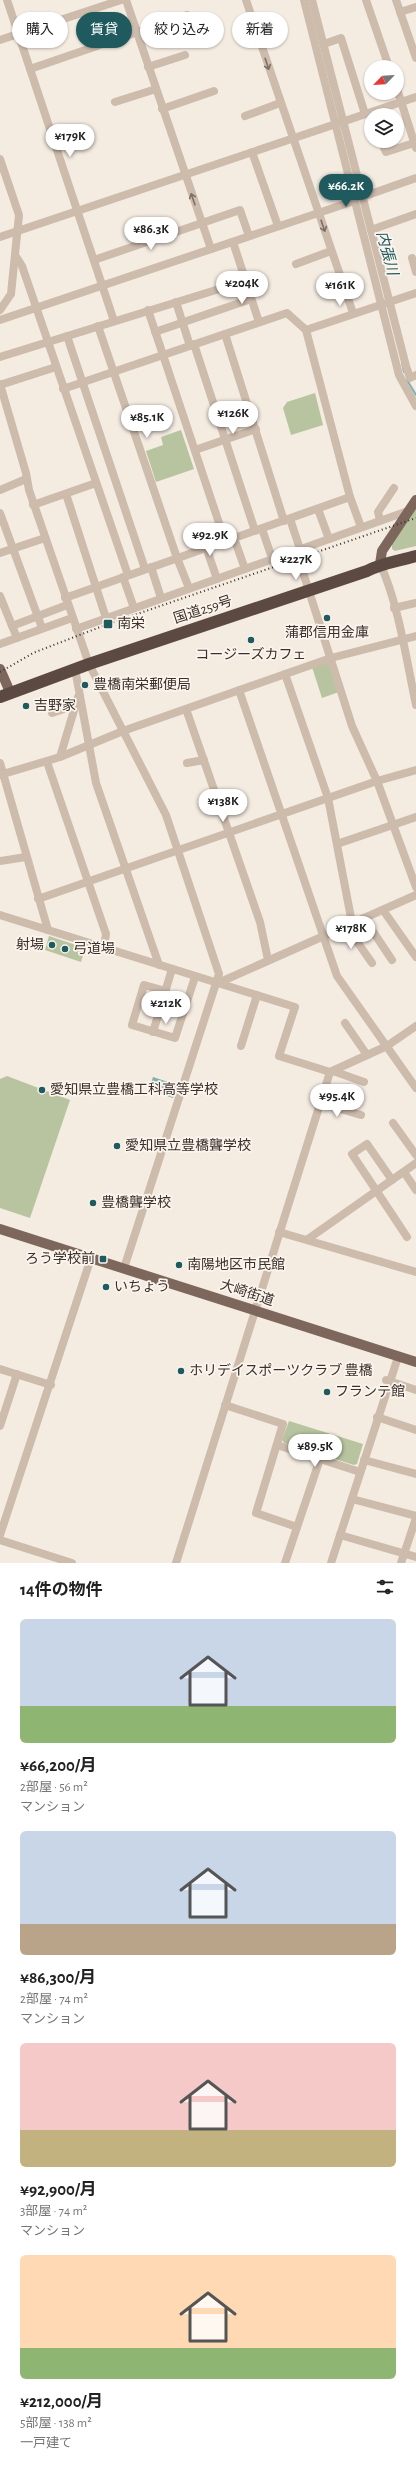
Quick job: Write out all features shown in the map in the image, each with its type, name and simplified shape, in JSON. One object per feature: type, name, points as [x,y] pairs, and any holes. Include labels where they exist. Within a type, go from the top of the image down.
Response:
[{"type":"highway","name":"国道259号","points":[[5,694],[89,664],[366,571],[380,564],[394,563],[416,556]]},
{"type":"main road","points":[[380,564],[382,551],[416,500]]},
{"type":"main road","points":[[0,669],[5,694]]},
{"type":"main road","name":"大崎街道","points":[[0,1229],[396,1356],[415,1360]]},
{"type":"street","points":[[7,0],[12,15]]},
{"type":"street","points":[[68,17],[121,0]]},
{"type":"street","points":[[126,0],[210,249]]},
{"type":"street","points":[[246,0],[353,313]]},
{"type":"street","points":[[304,0],[399,375],[416,406]]},
{"type":"street","points":[[312,0],[410,378],[416,376]]},
{"type":"street","points":[[366,0],[387,60]]},
{"type":"street","points":[[396,0],[416,58]]},
{"type":"street","points":[[400,12],[416,7]]},
{"type":"street","points":[[30,69],[140,31]]},
{"type":"street","points":[[0,40],[12,36]]},
{"type":"street","points":[[324,44],[341,38],[366,108]]},
{"type":"street","points":[[23,48],[103,285],[114,322]]},
{"type":"street","points":[[148,67],[185,55]]},
{"type":"street","points":[[115,102],[156,89]]},
{"type":"street","points":[[162,109],[214,91]]},
{"type":"street","points":[[384,108],[416,97]]},
{"type":"street","points":[[384,148],[386,152],[415,146],[401,102]]},
{"type":"street","points":[[245,116],[280,103]]},
{"type":"street","points":[[0,238],[78,210],[364,115]]},
{"type":"street","points":[[252,152],[278,226]]},
{"type":"street","points":[[0,159],[19,215],[19,230],[11,294],[0,310]]},
{"type":"street","points":[[362,197],[416,178]]},
{"type":"street","points":[[0,320],[354,201]]},
{"type":"street","points":[[94,260],[240,210],[249,236]]},
{"type":"street","points":[[371,230],[416,214]]},
{"type":"street","points":[[233,242],[259,322]]},
{"type":"street","points":[[296,264],[331,251]]},
{"type":"street","points":[[16,258],[22,266],[96,483],[134,608]]},
{"type":"street","points":[[412,258],[416,272]]},
{"type":"street","points":[[0,357],[245,281]]},
{"type":"street","points":[[306,330],[416,293]]},
{"type":"street","points":[[155,332],[251,299]]},
{"type":"street","points":[[176,302],[258,530],[272,558]]},
{"type":"street","points":[[148,310],[225,541]]},
{"type":"street","points":[[63,389],[287,313],[306,330],[350,497],[361,527]]},
{"type":"street","points":[[98,326],[177,558],[189,588]]},
{"type":"street","points":[[225,334],[287,520],[300,549]]},
{"type":"street","points":[[67,336],[148,568],[161,598]]},
{"type":"street","points":[[56,367],[0,384],[26,473],[26,479],[33,505],[89,664],[166,815],[220,974],[218,984],[124,1268]]},
{"type":"street","points":[[195,450],[256,428]]},
{"type":"street","points":[[0,490],[26,479]]},
{"type":"street","points":[[33,505],[96,483]]},
{"type":"street","points":[[380,520],[378,512],[394,488]]},
{"type":"street","points":[[66,494],[106,618]]},
{"type":"street","points":[[12,626],[38,616],[96,587],[350,497]]},
{"type":"street","points":[[318,509],[329,538]]},
{"type":"street","points":[[76,629],[272,558],[408,511]]},
{"type":"street","points":[[0,513],[42,628]]},
{"type":"street","points":[[0,553],[45,538]]},
{"type":"street","points":[[234,538],[245,569]]},
{"type":"street","points":[[206,548],[217,579]]},
{"type":"street","points":[[380,564],[386,576],[416,705]]},
{"type":"street","points":[[301,566],[310,590],[352,726],[377,781],[416,887]]},
{"type":"street","points":[[0,596],[17,638]]},
{"type":"street","points":[[394,608],[416,603]]},
{"type":"street","points":[[0,644],[72,618]]},
{"type":"street","points":[[2,775],[47,762],[123,730],[331,658],[416,636]]},
{"type":"street","points":[[75,669],[96,783],[159,965]]},
{"type":"street","points":[[285,674],[328,798],[337,844],[349,925],[372,963]]},
{"type":"street","points":[[239,690],[337,976],[416,1088]]},
{"type":"street","points":[[60,757],[79,694]]},
{"type":"street","points":[[52,713],[76,705]]},
{"type":"street","points":[[186,709],[260,922],[268,960]]},
{"type":"street","points":[[187,763],[204,760]]},
{"type":"street","points":[[47,762],[106,934],[104,948]]},
{"type":"street","points":[[0,763],[2,775],[48,930]]},
{"type":"street","points":[[38,899],[177,849],[377,781],[416,770]]},
{"type":"street","points":[[337,844],[394,826],[416,817]]},
{"type":"street","points":[[0,861],[26,857]]},
{"type":"street","points":[[218,984],[268,960],[416,895]]},
{"type":"street","points":[[383,910],[416,957]]},
{"type":"street","points":[[0,915],[294,1007],[279,1056],[364,1082]]},
{"type":"street","points":[[364,918],[392,960]]},
{"type":"street","points":[[153,1032],[172,969]]},
{"type":"street","points":[[166,991],[144,985],[132,1025],[175,1038],[196,976]]},
{"type":"street","points":[[241,1046],[257,996]]},
{"type":"street","points":[[345,1023],[367,1056]]},
{"type":"street","points":[[176,1563],[320,1102],[332,1072],[387,1046],[416,1026]]},
{"type":"street","points":[[320,1102],[361,1115]]},
{"type":"street","points":[[393,1123],[416,1155]]},
{"type":"street","points":[[392,1180],[367,1144],[352,1154],[407,1237]]},
{"type":"street","points":[[308,1240],[416,1163]]},
{"type":"street","points":[[404,1172],[416,1190]]},
{"type":"street","points":[[279,1232],[416,1272]]},
{"type":"street","points":[[0,1535],[51,1385],[91,1258]]},
{"type":"street","points":[[331,1563],[377,1417],[378,1402],[388,1381],[396,1356]]},
{"type":"street","points":[[0,1369],[51,1385]]},
{"type":"street","points":[[0,1426],[17,1374]]},
{"type":"street","points":[[388,1381],[416,1390]]},
{"type":"street","points":[[225,1405],[283,1424],[256,1513],[297,1527]]},
{"type":"street","points":[[377,1417],[416,1430]]},
{"type":"street","points":[[276,1446],[360,1472]]},
{"type":"street","points":[[288,1562],[297,1527],[320,1459]]},
{"type":"street","points":[[364,1460],[416,1474]]},
{"type":"street","points":[[352,1499],[416,1517],[401,1563]]},
{"type":"street","points":[[340,1535],[416,1557]]},
{"type":"street","points":[[0,1540],[72,1563]]},
{"type":"green space","points":[[315,393],[323,425],[291,435],[283,408],[287,402]]},
{"type":"green space","points":[[181,430],[194,469],[156,482],[146,451],[163,445],[161,437]]},
{"type":"green space","points":[[416,508],[416,546],[395,551],[392,549],[392,543]]},
{"type":"green space","points":[[330,661],[339,692],[322,698],[312,667]]},
{"type":"green space","name":"弓道場","points":[[49,936],[85,948],[81,962],[45,950]]},
{"type":"green space","points":[[7,1076],[70,1100],[30,1218],[0,1208],[0,1079]]},
{"type":"green space","points":[[289,1421],[363,1444],[357,1464],[354,1465],[284,1443],[282,1440]]},
{"type":"water","points":[[153,1077],[177,1085],[173,1098],[149,1090]]},
{"type":"waterway","name":"内張川","points":[[402,363],[404,372]]},
{"type":"waterway","name":"内張川","points":[[407,380],[416,395]]},
{"type":"railway","points":[[0,672],[33,653],[108,624],[416,518]]},
{"type":"place","name":"蒲郡信用金庫","points":[[327,618]]},
{"type":"place","name":"南栄","points":[[108,624]]},
{"type":"place","name":"コージーズカフェ","points":[[251,640]]},
{"type":"place","name":"豊橋南栄郵便局","points":[[85,685]]},
{"type":"place","name":"吉野家","points":[[26,706]]},
{"type":"place","name":"射場","points":[[52,945]]},
{"type":"place","name":"弓道場","points":[[65,949]]},
{"type":"place","name":"愛知県立豊橋工科高等学校","points":[[42,1090]]},
{"type":"place","name":"愛知県立豊橋聾学校","points":[[117,1146]]},
{"type":"place","name":"豊橋聾学校","points":[[93,1203]]},
{"type":"place","name":"ろう学校前","points":[[103,1259]]},
{"type":"place","name":"南陽地区市民館","points":[[179,1265]]},
{"type":"place","name":"いちょう","points":[[106,1287]]},
{"type":"place","name":"ホリデイスポーツクラブ 豊橋","points":[[181,1371]]},
{"type":"place","name":"フランテ館","points":[[327,1392]]}]
